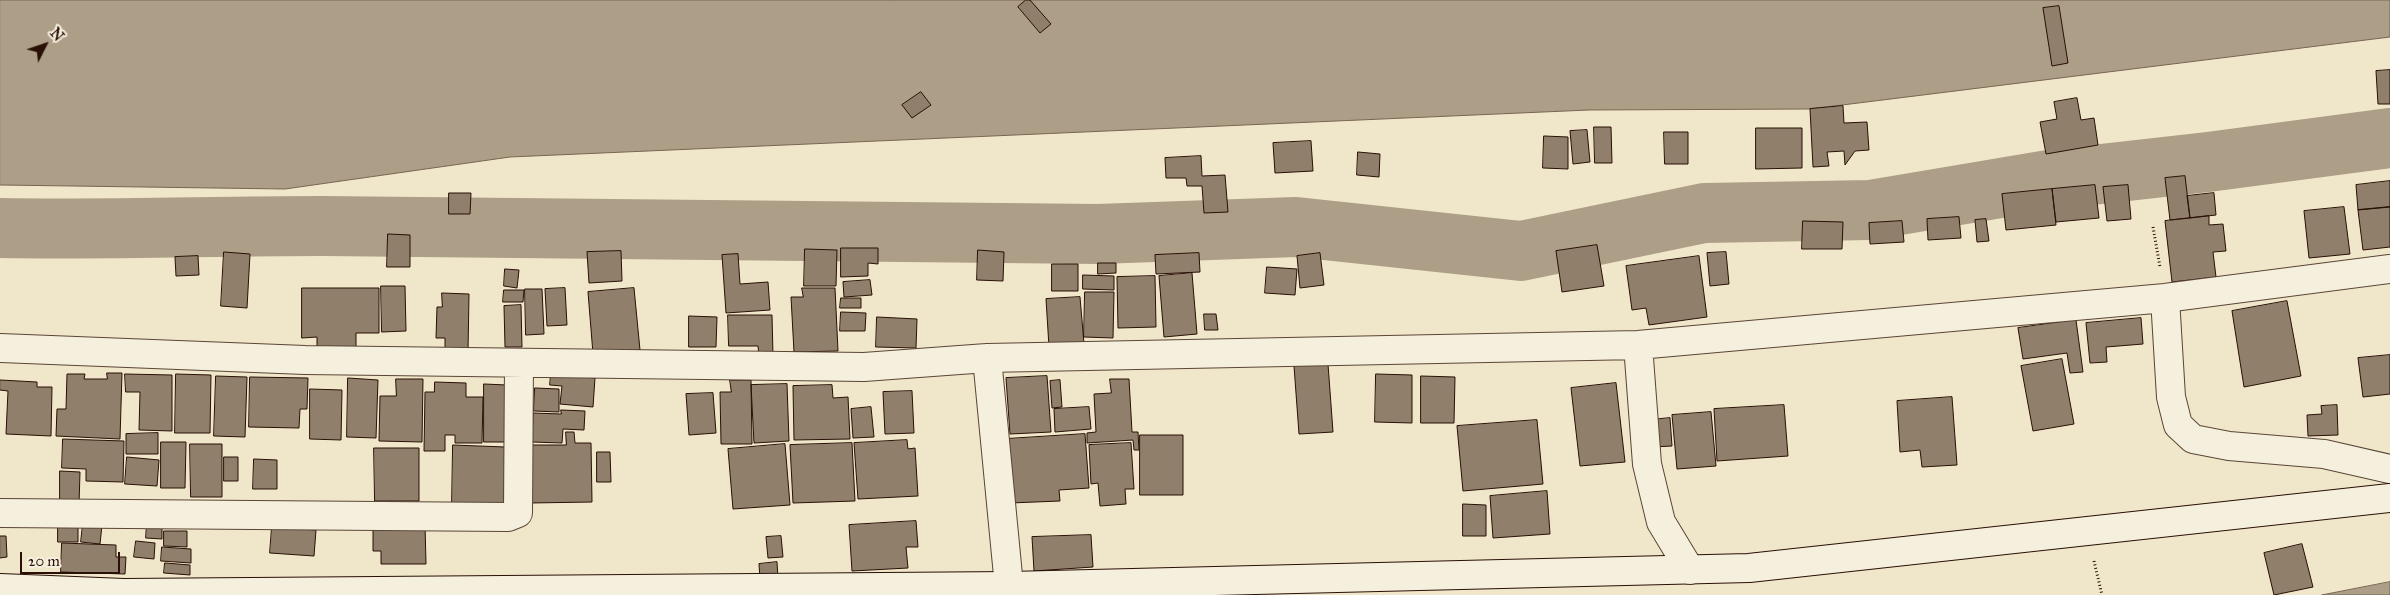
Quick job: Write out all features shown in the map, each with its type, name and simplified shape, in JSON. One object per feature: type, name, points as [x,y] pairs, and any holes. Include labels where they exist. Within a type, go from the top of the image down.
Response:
[{"type":"street","points":[[0,348],[305,360],[864,367],[987,358],[1638,345],[2165,298],[2390,269]]},
{"type":"street","points":[[2165,298],[2171,397],[2178,425],[2193,439],[2229,446],[2324,454],[2390,469]]},
{"type":"street","points":[[1638,345],[1647,464],[1661,522],[1690,570]]},
{"type":"street","points":[[987,358],[1008,586]]},
{"type":"street","points":[[0,513],[508,517],[518,513],[519,363]]},
{"type":"street","points":[[0,588],[134,593],[1008,586],[1749,568],[2390,498]]},
{"type":"path","points":[[2153,227],[2165,298]]},
{"type":"shaded area","points":[[0,0],[2390,0],[2390,37],[1810,109],[1589,110],[510,157],[285,189],[0,185]]},
{"type":"shaded area","points":[[2390,582],[2390,595],[2322,595]]},
{"type":"building","points":[[1026,0],[1030,0],[1051,24],[1040,33],[1018,7]]},
{"type":"building","points":[[2059,6],[2068,63],[2052,66],[2043,8]]},
{"type":"building","points":[[2390,70],[2390,104],[2378,104],[2376,71]]},
{"type":"building","points":[[921,92],[931,105],[912,118],[902,105]]},
{"type":"building","points":[[2077,98],[2081,120],[2094,118],[2098,145],[2046,154],[2040,122],[2057,119],[2054,102]]},
{"type":"building","points":[[1843,106],[1844,123],[1867,122],[1869,150],[1855,151],[1845,165],[1844,151],[1827,152],[1829,166],[1813,167],[1810,109]]},
{"type":"building","points":[[1594,127],[1611,127],[1612,163],[1595,163]]},
{"type":"building","points":[[1756,128],[1802,128],[1802,168],[1756,169]]},
{"type":"building","points":[[1587,130],[1590,162],[1573,164],[1570,131]]},
{"type":"building","points":[[1664,132],[1688,132],[1688,164],[1665,164]]},
{"type":"building","points":[[1544,136],[1568,137],[1568,169],[1543,168]]},
{"type":"building","points":[[1311,141],[1313,171],[1275,173],[1273,143]]},
{"type":"building","points":[[1358,152],[1380,154],[1379,177],[1357,175]]},
{"type":"building","points":[[1201,156],[1202,176],[1225,175],[1228,212],[1204,213],[1202,186],[1187,186],[1186,178],[1166,178],[1165,158]]},
{"type":"building","points":[[2185,176],[2190,218],[2170,220],[2165,178]]},
{"type":"building","points":[[2390,181],[2390,207],[2358,210],[2356,185]]},
{"type":"building","points":[[2095,185],[2099,218],[2056,222],[2052,189]]},
{"type":"building","points":[[2128,185],[2131,219],[2107,221],[2103,187]]},
{"type":"building","points":[[2052,189],[2056,225],[2006,230],[2002,194]]},
{"type":"building","points":[[449,193],[471,193],[470,214],[449,214]]},
{"type":"building","points":[[2214,193],[2216,215],[2190,218],[2187,196]]},
{"type":"building","points":[[2344,207],[2350,254],[2309,258],[2304,211]]},
{"type":"building","points":[[2390,207],[2390,247],[2363,250],[2358,210]]},
{"type":"building","points":[[2209,216],[2209,225],[2223,224],[2226,251],[2213,252],[2216,277],[2172,282],[2165,221]]},
{"type":"building","points":[[1959,217],[1961,238],[1928,240],[1927,219]]},
{"type":"building","points":[[1986,219],[1989,241],[1977,242],[1975,220]]},
{"type":"building","points":[[1803,221],[1843,222],[1842,249],[1802,249]]},
{"type":"building","points":[[1902,221],[1904,242],[1870,244],[1869,223]]},
{"type":"building","points":[[388,234],[410,235],[410,267],[387,267]]},
{"type":"building","points":[[1597,245],[1604,286],[1562,292],[1556,251]]},
{"type":"building","points":[[841,248],[878,248],[878,264],[868,263],[868,276],[841,277]]},
{"type":"building","points":[[805,249],[837,250],[836,286],[804,286]]},
{"type":"building","points":[[978,250],[1004,252],[1003,281],[977,280]]},
{"type":"building","points":[[621,251],[622,281],[589,283],[587,252]]},
{"type":"building","points":[[224,252],[250,254],[247,308],[221,306]]},
{"type":"building","points":[[1726,252],[1729,284],[1710,286],[1707,253]]},
{"type":"building","points":[[1199,253],[1200,272],[1156,274],[1155,255]]},
{"type":"building","points":[[1320,253],[1324,285],[1300,288],[1297,256]]},
{"type":"building","points":[[738,254],[740,284],[768,282],[770,310],[726,313],[722,255]]},
{"type":"building","points":[[198,256],[199,275],[176,276],[175,257]]},
{"type":"building","points":[[1699,256],[1707,317],[1649,325],[1646,308],[1632,310],[1626,266]]},
{"type":"building","points":[[1098,263],[1116,263],[1116,273],[1098,274]]},
{"type":"building","points":[[1052,264],[1078,264],[1078,291],[1052,291]]},
{"type":"building","points":[[1267,267],[1297,269],[1295,295],[1265,293]]},
{"type":"building","points":[[505,269],[519,270],[517,288],[504,286]]},
{"type":"building","points":[[1192,273],[1197,334],[1164,337],[1159,276]]},
{"type":"building","points":[[1083,275],[1114,276],[1114,290],[1083,289]]},
{"type":"building","points":[[1155,276],[1156,327],[1118,328],[1117,277]]},
{"type":"building","points":[[870,280],[872,295],[844,297],[843,282]]},
{"type":"building","points":[[381,286],[405,286],[406,331],[382,332]]},
{"type":"building","points":[[302,288],[379,288],[379,333],[356,333],[356,347],[317,347],[317,337],[302,338]]},
{"type":"building","points":[[565,288],[567,325],[547,326],[545,289]]},
{"type":"building","points":[[634,288],[640,350],[593,354],[588,292]]},
{"type":"building","points":[[802,288],[835,288],[838,351],[794,352],[791,297],[803,297]]},
{"type":"building","points":[[525,289],[542,289],[544,334],[526,335]]},
{"type":"building","points":[[504,290],[524,290],[523,302],[503,302]]},
{"type":"building","points":[[1085,292],[1114,292],[1113,338],[1084,337]]},
{"type":"building","points":[[442,293],[469,294],[468,352],[445,352],[445,338],[436,338],[437,307],[442,307]]},
{"type":"building","points":[[1080,297],[1084,344],[1049,347],[1046,299]]},
{"type":"building","points":[[841,298],[861,298],[861,308],[840,308]]},
{"type":"building","points":[[2287,301],[2301,376],[2244,387],[2232,311]]},
{"type":"building","points":[[521,305],[522,347],[505,347],[504,306]]},
{"type":"building","points":[[841,312],[866,313],[865,331],[840,331]]},
{"type":"building","points":[[1204,314],[1216,314],[1218,330],[1205,330]]},
{"type":"building","points":[[728,315],[772,315],[773,356],[759,356],[758,346],[729,346]]},
{"type":"building","points":[[689,316],[717,317],[716,347],[689,347]]},
{"type":"building","points":[[877,317],[917,319],[916,348],[876,347]]},
{"type":"building","points":[[2141,318],[2143,344],[2106,347],[2107,362],[2090,363],[2086,323]]},
{"type":"building","points":[[2076,320],[2083,372],[2070,373],[2067,353],[2023,359],[2018,328]]},
{"type":"building","points":[[2390,355],[2390,394],[2363,397],[2358,358]]},
{"type":"building","points":[[2062,359],[2074,424],[2033,431],[2021,366]]},
{"type":"building","points":[[1328,364],[1333,432],[1299,434],[1294,366]]},
{"type":"building","points":[[107,373],[122,373],[120,439],[56,436],[57,409],[66,409],[67,374],[85,374],[84,379],[107,379]]},
{"type":"building","points":[[125,374],[172,375],[172,431],[139,430],[140,392],[126,392]]},
{"type":"building","points":[[176,374],[211,375],[210,433],[175,433]]},
{"type":"building","points":[[551,374],[595,378],[593,407],[560,404],[562,386],[550,385]]},
{"type":"building","points":[[1376,374],[1412,375],[1412,423],[1375,422]]},
{"type":"building","points":[[216,376],[247,377],[245,437],[214,436]]},
{"type":"building","points":[[1047,376],[1051,432],[1010,434],[1006,378]]},
{"type":"building","points":[[1421,376],[1455,377],[1454,423],[1421,423]]},
{"type":"building","points":[[250,377],[308,378],[307,409],[300,409],[299,428],[249,427]]},
{"type":"building","points":[[348,378],[378,380],[376,438],[347,437]]},
{"type":"building","points":[[396,379],[423,379],[422,442],[379,441],[380,396],[396,396]]},
{"type":"building","points":[[1110,379],[1129,379],[1132,432],[1138,432],[1139,450],[1134,450],[1133,440],[1087,443],[1087,433],[1096,432],[1094,394],[1111,393]]},
{"type":"building","points":[[0,380],[37,382],[37,387],[52,387],[51,436],[6,434],[8,391],[0,390]]},
{"type":"building","points":[[730,380],[751,380],[752,444],[721,444],[720,392],[731,392]]},
{"type":"building","points":[[1060,380],[1062,407],[1052,408],[1050,381]]},
{"type":"building","points":[[435,382],[466,383],[466,397],[483,397],[482,443],[455,443],[455,435],[445,435],[445,451],[424,451],[425,392],[434,392]]},
{"type":"building","points":[[1616,383],[1625,462],[1580,466],[1571,388]]},
{"type":"building","points":[[484,384],[507,385],[507,442],[484,442]]},
{"type":"building","points":[[787,384],[789,441],[754,443],[751,385]]},
{"type":"building","points":[[832,385],[833,398],[848,397],[850,439],[794,440],[793,386]]},
{"type":"building","points":[[535,388],[559,389],[559,412],[534,411]]},
{"type":"building","points":[[310,389],[342,390],[341,440],[310,439]]},
{"type":"building","points":[[912,391],[914,433],[885,434],[883,392]]},
{"type":"building","points":[[713,393],[716,433],[689,435],[686,394]]},
{"type":"building","points":[[1952,397],[1957,465],[1922,467],[1920,450],[1900,452],[1897,401]]},
{"type":"building","points":[[1784,405],[1788,456],[1717,461],[1714,409]]},
{"type":"building","points":[[2337,405],[2338,435],[2308,436],[2307,415],[2322,414],[2321,406]]},
{"type":"building","points":[[871,407],[874,437],[853,438],[851,409]]},
{"type":"building","points":[[1089,407],[1091,429],[1055,432],[1054,409]]},
{"type":"building","points":[[561,410],[585,411],[584,430],[563,429],[562,443],[532,442],[533,413],[561,414]]},
{"type":"building","points":[[1711,412],[1716,466],[1677,469],[1672,415]]},
{"type":"building","points":[[1670,418],[1672,446],[1653,447],[1651,420]]},
{"type":"building","points":[[1537,420],[1543,484],[1463,491],[1457,426]]},
{"type":"building","points":[[566,432],[574,432],[575,443],[591,443],[592,502],[530,503],[529,445],[566,445]]},
{"type":"building","points":[[158,433],[158,454],[126,454],[126,434]]},
{"type":"building","points":[[1085,434],[1089,488],[1059,490],[1060,501],[1010,503],[1006,439]]},
{"type":"building","points":[[1140,435],[1183,435],[1183,495],[1140,495]]},
{"type":"building","points":[[63,439],[124,441],[123,482],[86,481],[86,469],[62,468]]},
{"type":"building","points":[[907,440],[908,449],[915,448],[918,496],[858,499],[854,443]]},
{"type":"building","points":[[161,442],[186,442],[185,488],[161,488]]},
{"type":"building","points":[[852,443],[855,501],[793,503],[790,445]]},
{"type":"building","points":[[1131,443],[1134,489],[1125,489],[1126,504],[1100,506],[1098,483],[1091,484],[1089,445]]},
{"type":"building","points":[[190,444],[222,444],[222,497],[191,497]]},
{"type":"building","points":[[785,444],[790,505],[733,509],[728,449]]},
{"type":"building","points":[[453,445],[505,447],[504,505],[452,504]]},
{"type":"building","points":[[374,448],[419,448],[419,501],[375,501]]},
{"type":"building","points":[[597,452],[610,452],[611,482],[597,482]]},
{"type":"building","points":[[127,457],[159,460],[157,486],[125,484]]},
{"type":"building","points":[[224,457],[238,457],[238,481],[224,481]]},
{"type":"building","points":[[254,459],[277,460],[277,489],[253,489]]},
{"type":"building","points":[[60,471],[80,472],[79,505],[60,504]]},
{"type":"building","points":[[1547,491],[1550,534],[1493,538],[1490,496]]},
{"type":"building","points":[[1463,504],[1486,505],[1486,536],[1463,536]]},
{"type":"building","points":[[58,521],[78,521],[78,542],[58,542]]},
{"type":"building","points":[[916,521],[918,547],[906,547],[908,568],[852,571],[849,525]]},
{"type":"building","points":[[147,523],[162,524],[162,539],[146,538]]},
{"type":"building","points":[[83,524],[102,525],[100,544],[81,542]]},
{"type":"building","points":[[425,524],[426,564],[381,564],[381,551],[373,551],[373,525]]},
{"type":"building","points":[[272,527],[316,530],[314,556],[270,553]]},
{"type":"building","points":[[164,531],[187,531],[187,547],[164,546]]},
{"type":"building","points":[[1091,535],[1093,567],[1034,571],[1032,537]]},
{"type":"building","points":[[0,536],[6,536],[7,557],[0,558]]},
{"type":"building","points":[[781,536],[783,557],[768,558],[766,537]]},
{"type":"building","points":[[136,541],[155,543],[154,559],[134,557]]},
{"type":"building","points":[[62,543],[116,545],[116,557],[126,557],[125,574],[61,572]]},
{"type":"building","points":[[2302,544],[2313,587],[2274,595],[2264,553]]},
{"type":"building","points":[[162,547],[191,549],[191,563],[161,561]]},
{"type":"building","points":[[777,562],[778,578],[760,579],[759,564]]},
{"type":"building","points":[[165,563],[190,565],[190,575],[164,573]]},
{"type":"waterway","points":[[0,228],[322,226],[1098,234],[1296,227],[1521,251],[1704,213],[1870,210],[2048,180],[2208,162],[2390,138]]}]
